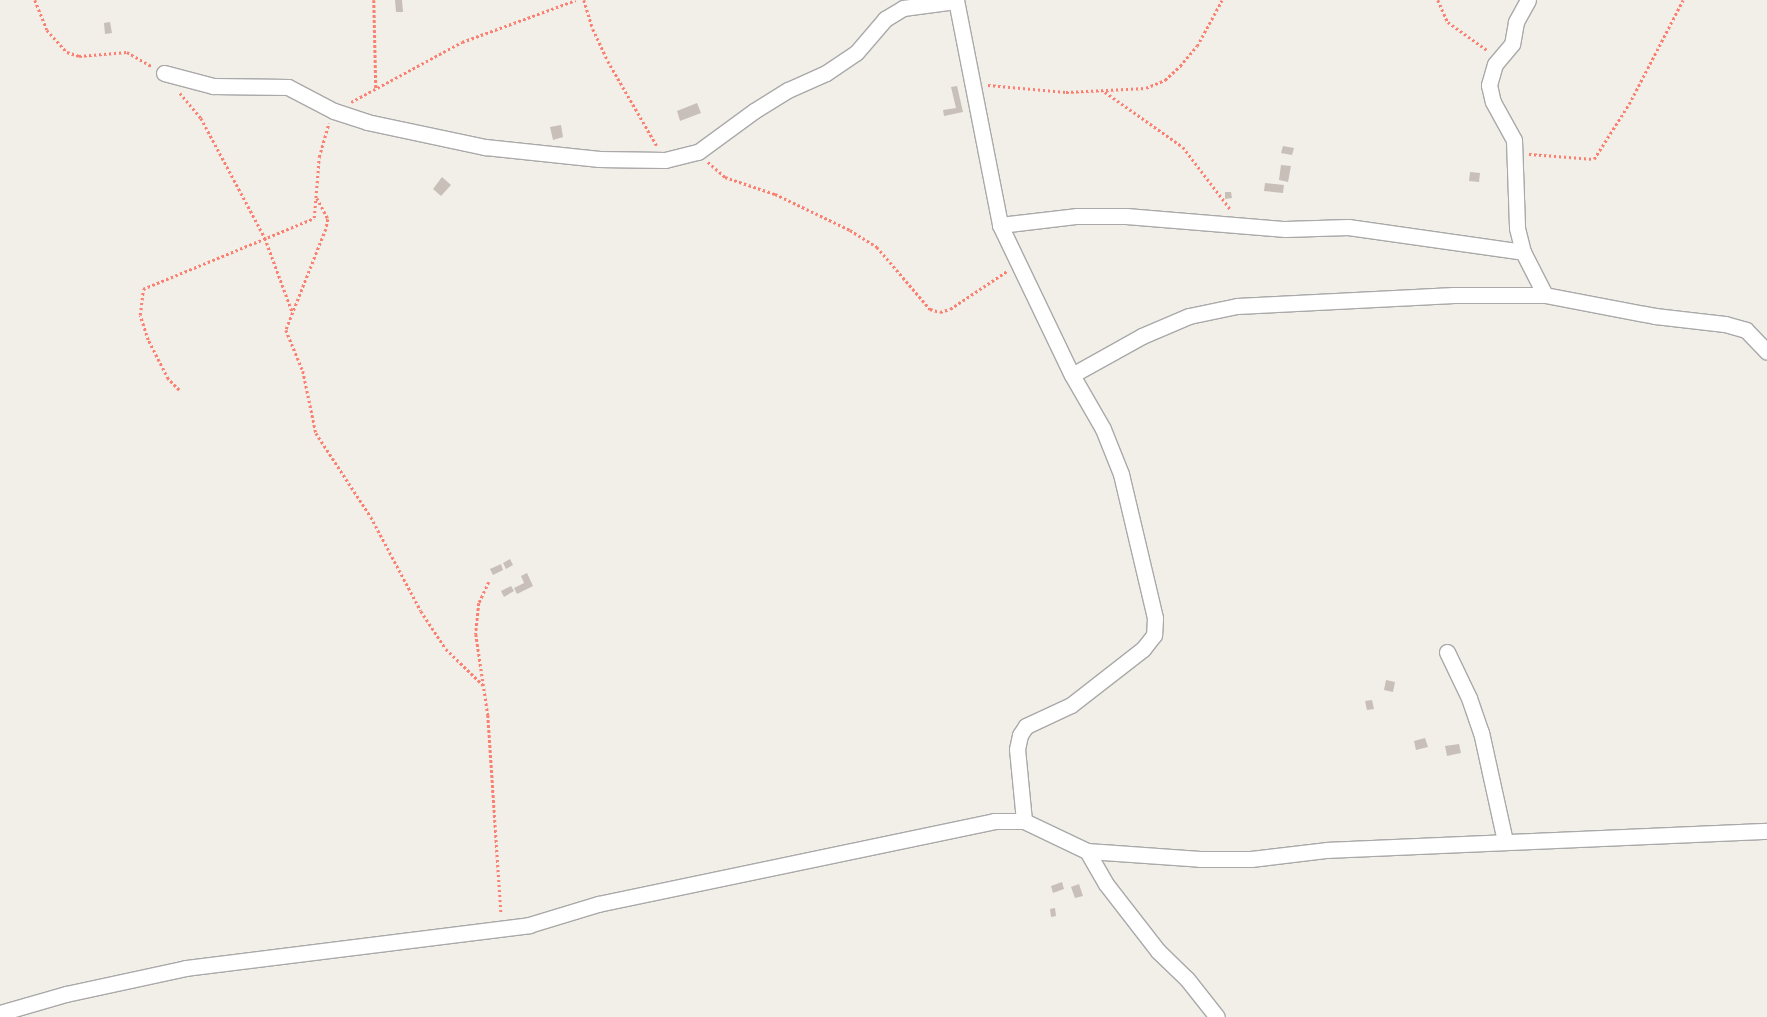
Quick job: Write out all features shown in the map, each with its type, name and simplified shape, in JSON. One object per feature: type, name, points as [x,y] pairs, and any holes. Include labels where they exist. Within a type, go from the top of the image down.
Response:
[{"type":"street","points":[[164,73],[214,86],[288,87],[334,111],[367,122],[485,147],[600,159],[665,160],[698,152],[754,111],[788,90],[826,73],[848,58],[885,19],[897,12],[956,0],[1000,225],[1017,265],[1072,375],[1103,429],[1122,474],[1155,618],[1154,635],[1143,649],[1071,705],[1035,721],[1023,730],[1017,749],[1024,822]]},
{"type":"street","points":[[1528,0],[1516,22],[1512,44],[1490,73],[1489,85],[1493,102],[1514,140],[1517,156],[1515,201],[1523,252],[1545,295]]},
{"type":"street","points":[[1000,225],[1077,216],[1126,216],[1245,226],[1348,227],[1523,252]]},
{"type":"street","points":[[1072,375],[1142,336],[1189,316],[1237,306],[1454,295],[1545,295],[1736,326],[1751,334],[1767,352]]},
{"type":"street","points":[[1447,652],[1469,698],[1481,732],[1505,841]]},
{"type":"street","points":[[0,1013],[66,994],[186,968],[529,926],[598,904],[938,831],[994,821],[1024,822],[1087,851],[1164,858],[1251,859],[1327,850],[1767,831]]},
{"type":"street","points":[[1087,851],[1106,884],[1158,952],[1187,979],[1217,1017]]},
{"type":"path","points":[[35,0],[47,30],[67,52],[79,56],[127,52],[164,73],[200,118],[266,238],[292,311]]},
{"type":"path","points":[[374,0],[376,89]]},
{"type":"path","points":[[179,390],[168,379],[148,340],[140,315],[143,289],[314,218],[319,157],[334,111],[462,42],[576,0]]},
{"type":"path","points":[[584,0],[604,53],[665,160]]},
{"type":"path","points":[[971,83],[1020,90],[1105,92],[1146,88],[1165,80],[1197,46],[1222,0]]},
{"type":"path","points":[[1438,0],[1448,22],[1498,60]]},
{"type":"path","points":[[1517,156],[1545,154],[1584,161],[1594,159],[1629,104],[1684,0]]},
{"type":"path","points":[[1105,92],[1183,147],[1245,226]]},
{"type":"path","points":[[698,152],[725,177],[775,194],[850,230],[877,247],[897,266],[930,309],[940,312],[950,309],[1017,265]]},
{"type":"path","points":[[316,196],[328,220],[326,229],[286,330],[303,371],[316,433],[371,517],[420,611],[446,650],[483,685]]},
{"type":"path","points":[[490,582],[476,616],[476,634],[492,756],[502,929]]},
{"type":"building","points":[[395,0],[402,0],[403,12],[396,12]]},
{"type":"building","points":[[110,22],[112,33],[105,34],[104,23]]},
{"type":"building","points":[[957,86],[963,112],[944,116],[943,110],[956,108],[951,87]]},
{"type":"building","points":[[697,103],[701,113],[680,121],[677,111]]},
{"type":"building","points":[[561,125],[563,137],[553,140],[550,127]]},
{"type":"building","points":[[1283,146],[1294,148],[1292,155],[1281,153]]},
{"type":"building","points":[[1281,165],[1291,166],[1288,182],[1279,180]]},
{"type":"building","points":[[1470,172],[1480,173],[1479,182],[1469,181]]},
{"type":"building","points":[[442,177],[451,185],[441,196],[433,189]]},
{"type":"building","points":[[1265,183],[1284,185],[1283,193],[1264,191]]},
{"type":"building","points":[[1225,192],[1231,192],[1232,198],[1225,199]]},
{"type":"building","points":[[510,559],[513,565],[506,569],[503,563]]},
{"type":"building","points":[[501,564],[503,570],[493,575],[490,569]]},
{"type":"building","points":[[527,573],[533,586],[517,594],[514,588],[524,583],[521,576]]},
{"type":"building","points":[[511,586],[514,591],[504,597],[501,591]]},
{"type":"building","points":[[1386,680],[1395,682],[1393,692],[1384,690]]},
{"type":"building","points":[[1372,700],[1374,709],[1367,710],[1365,701]]},
{"type":"building","points":[[1425,738],[1428,747],[1416,750],[1414,741]]},
{"type":"building","points":[[1459,744],[1461,753],[1447,756],[1445,746]]},
{"type":"building","points":[[1062,882],[1064,889],[1053,893],[1051,886]]},
{"type":"building","points":[[1079,884],[1083,896],[1075,898],[1071,887]]},
{"type":"building","points":[[1055,908],[1056,916],[1051,917],[1050,909]]}]
